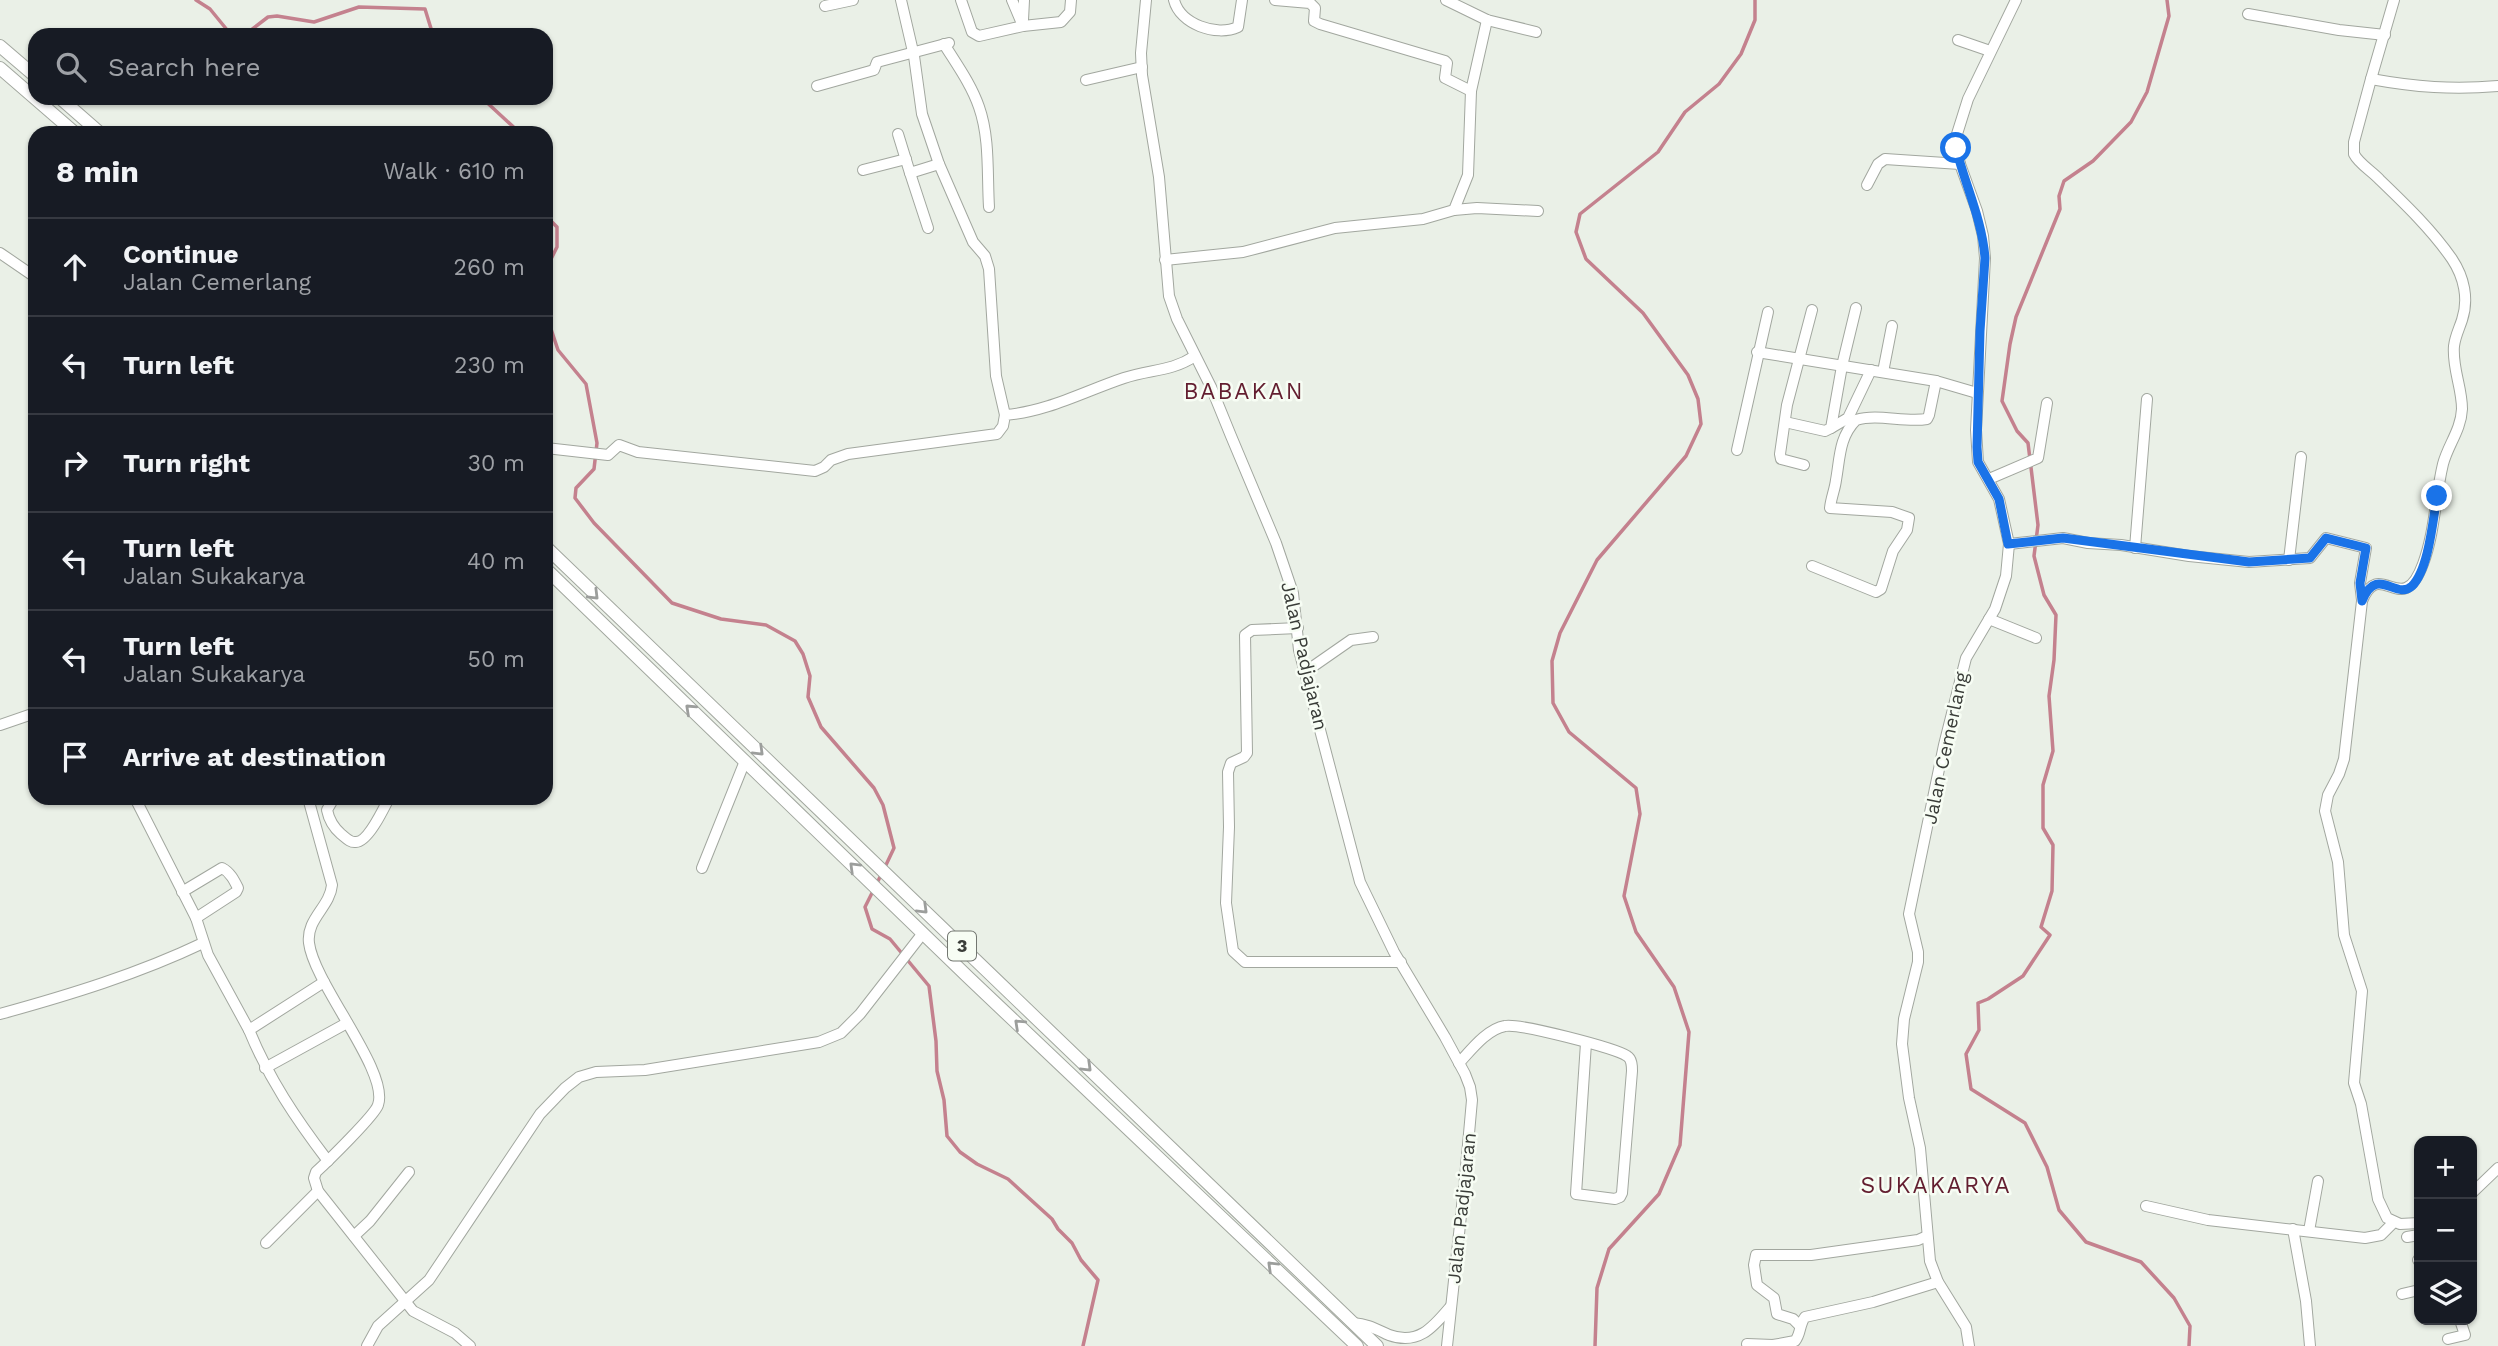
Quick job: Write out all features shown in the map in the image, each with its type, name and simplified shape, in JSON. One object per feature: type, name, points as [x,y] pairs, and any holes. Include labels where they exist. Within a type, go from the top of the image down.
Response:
[{"type":"main road","points":[[0,46],[28,70]]},
{"type":"main road","points":[[0,68],[28,92]]},
{"type":"main road","points":[[43,105],[67,126]]},
{"type":"main road","points":[[68,105],[92,126]]},
{"type":"main road","name":"3","points":[[553,554],[1377,1346]]},
{"type":"main road","name":"3","points":[[553,576],[1357,1346]]},
{"type":"main road","points":[[1294,1287],[1305,1277]]},
{"type":"street","points":[[825,6],[853,0]]},
{"type":"street","points":[[553,449],[608,455],[619,445],[638,452],[815,471],[831,460],[848,454],[997,434],[1003,426],[1005,415],[996,376],[989,269],[985,256],[972,242],[922,114],[913,52],[901,0]]},
{"type":"street","points":[[961,0],[975,36],[1023,26],[1061,22],[1070,12],[1071,0]]},
{"type":"street","points":[[1012,0],[1023,26]]},
{"type":"street","points":[[1023,26],[1024,0]]},
{"type":"street","name":"Jalan Padjajaran","points":[[1146,0],[1142,67],[1158,169],[1169,296],[1276,543],[1293,593],[1305,672],[1360,882],[1401,962],[1465,1074],[1472,1100],[1447,1346]]},
{"type":"street","points":[[1174,0],[1177,10],[1188,19],[1203,27],[1223,32],[1238,27],[1242,0]]},
{"type":"street","points":[[1275,0],[1310,3],[1315,8],[1314,21],[1320,24],[1445,61],[1445,78],[1471,90]]},
{"type":"street","points":[[1446,0],[1488,20],[1536,32]]},
{"type":"street","name":"Jalan Cemerlang","points":[[1969,1346],[1966,1327],[1938,1282],[1930,1261],[1920,1148],[1909,1098],[1902,1044],[1904,1019],[1918,962],[1909,914],[1959,675],[1971,647],[1989,619],[2004,583],[2008,544],[1999,499],[1978,462],[1976,430],[1985,258],[1983,236],[1956,148],[1960,121],[1990,51],[2016,0]]},
{"type":"street","points":[[2362,601],[2368,588],[2374,584],[2408,589],[2416,580],[2424,563],[2443,465],[2460,421],[2461,395],[2455,371],[2454,344],[2465,310],[2466,299],[2461,277],[2446,251],[2404,204],[2355,157],[2354,142],[2394,0]]},
{"type":"street","points":[[2248,14],[2385,35]]},
{"type":"street","points":[[1454,210],[1468,175],[1471,90],[1488,20]]},
{"type":"street","points":[[1958,40],[1990,51]]},
{"type":"street","points":[[817,86],[874,70],[877,62],[947,43],[980,110],[985,132],[989,207]]},
{"type":"street","points":[[1086,80],[1142,67]]},
{"type":"street","points":[[2371,79],[2418,87],[2465,89],[2498,86]]},
{"type":"street","points":[[898,134],[928,228]]},
{"type":"street","points":[[863,170],[906,159]]},
{"type":"street","points":[[1867,185],[1878,164],[1885,159],[1960,164]]},
{"type":"street","points":[[911,173],[939,163]]},
{"type":"street","points":[[1165,260],[1243,252],[1335,228],[1423,219],[1454,210],[1477,208],[1538,211]]},
{"type":"street","points":[[0,253],[28,271]]},
{"type":"street","points":[[1832,428],[1842,366],[1856,308]]},
{"type":"street","points":[[1804,465],[1782,459],[1785,422],[1798,359],[1812,310]]},
{"type":"street","points":[[1737,450],[1768,312]]},
{"type":"street","points":[[1785,422],[1825,431],[1848,418],[1877,371],[1892,326]]},
{"type":"street","points":[[1757,352],[1936,381],[1977,393]]},
{"type":"street","points":[[1005,415],[1055,404],[1127,377],[1164,371],[1182,365],[1195,356]]},
{"type":"street","points":[[1812,566],[1876,592],[1881,589],[1893,551],[1907,530],[1909,518],[1892,512],[1829,508],[1842,441],[1856,420],[1927,419],[1936,381]]},
{"type":"street","points":[[2135,548],[2147,399]]},
{"type":"street","points":[[1989,480],[2038,458],[2047,403]]},
{"type":"street","points":[[2289,560],[2301,457]]},
{"type":"street","points":[[2008,544],[2063,538],[2249,562],[2310,558],[2326,538],[2364,547],[2366,551],[2360,583],[2362,601],[2344,758],[2328,795],[2325,811],[2339,862],[2344,936],[2362,991],[2354,1083],[2361,1104],[2378,1199],[2387,1218],[2394,1222],[2414,1223]]},
{"type":"street","points":[[1989,619],[2036,638]]},
{"type":"street","points":[[1298,628],[1252,630],[1244,635],[1247,753],[1231,764],[1228,772],[1226,903],[1233,951],[1245,962],[1401,962]]},
{"type":"street","points":[[1305,672],[1351,640],[1373,637]]},
{"type":"street","points":[[0,725],[28,715]]},
{"type":"street","points":[[702,868],[745,761]]},
{"type":"street","points":[[138,805],[196,918],[203,943],[249,1030],[265,1068],[293,1116],[328,1161]]},
{"type":"street","points":[[310,805],[332,885],[331,892],[313,919],[308,940],[324,982],[380,1086],[380,1100],[371,1116],[316,1172],[314,1178],[318,1191],[413,1311],[455,1333],[470,1346]]},
{"type":"street","points":[[330,805],[327,810],[332,825],[351,842],[360,841],[370,831],[385,805]]},
{"type":"street","points":[[181,892],[222,868],[235,882],[238,888],[236,892],[196,918]]},
{"type":"street","points":[[367,1346],[379,1326],[429,1280],[524,1134],[565,1088],[579,1077],[596,1072],[645,1070],[819,1042],[841,1033],[860,1014],[923,933]]},
{"type":"street","points":[[0,1014],[60,998],[141,970],[203,943]]},
{"type":"street","points":[[249,1030],[324,982]]},
{"type":"street","points":[[265,1068],[348,1023]]},
{"type":"street","points":[[1459,1063],[1479,1042],[1504,1026],[1518,1025],[1586,1042],[1628,1056],[1632,1063],[1622,1193],[1615,1199],[1576,1194],[1586,1042]]},
{"type":"street","points":[[2477,1188],[2498,1168]]},
{"type":"street","points":[[354,1236],[370,1221],[409,1172]]},
{"type":"street","points":[[2309,1231],[2318,1181]]},
{"type":"street","points":[[266,1243],[318,1191]]},
{"type":"street","points":[[2146,1206],[2208,1220],[2370,1238],[2385,1233],[2394,1222]]},
{"type":"street","points":[[2293,1229],[2306,1301],[2310,1346]]},
{"type":"street","points":[[1800,1326],[1793,1319],[1777,1314],[1773,1298],[1757,1285],[1754,1265],[1756,1255],[1811,1255],[1918,1240],[1927,1236]]},
{"type":"street","points":[[2407,1237],[2414,1236]]},
{"type":"street","points":[[1747,1344],[1795,1342],[1805,1317],[1873,1302],[1938,1282]]},
{"type":"street","points":[[2402,1294],[2414,1291]]},
{"type":"street","points":[[1353,1323],[1365,1324],[1402,1339],[1417,1339],[1429,1333],[1451,1306]]},
{"type":"street","points":[[2448,1339],[2465,1335],[2462,1325]]},
{"type":"waterway","points":[[196,0],[210,9],[226,28]]},
{"type":"waterway","points":[[1595,1346],[1597,1288],[1609,1249],[1659,1194],[1680,1145],[1689,1032],[1674,987],[1636,932],[1624,896],[1640,814],[1636,788],[1569,732],[1553,703],[1552,661],[1560,633],[1597,560],[1686,456],[1701,424],[1698,399],[1688,375],[1643,313],[1586,259],[1576,232],[1580,214],[1658,152],[1685,112],[1719,84],[1741,54],[1755,20],[1755,0]]},
{"type":"waterway","points":[[2167,0],[2169,16],[2147,92],[2131,122],[2093,161],[2064,181],[2059,196],[2060,209],[2016,317],[2010,344],[2002,401],[2017,431],[2028,443],[2038,525],[2034,556],[2044,595],[2056,615],[2049,696],[2053,751],[2043,785],[2043,828],[2053,845],[2052,891],[2041,927],[2050,935],[2023,976],[1978,1003],[1979,1030],[1966,1054],[1971,1089],[2025,1123],[2047,1167],[2059,1210],[2086,1242],[2141,1262],[2174,1298],[2190,1326],[2189,1346]]},
{"type":"waterway","points":[[254,28],[268,17],[314,22],[359,7],[425,9],[431,28]]},
{"type":"waterway","points":[[490,105],[512,126]]},
{"type":"waterway","points":[[553,223],[557,227],[557,247],[553,255]]},
{"type":"waterway","points":[[553,335],[558,350],[586,384],[597,443],[594,469],[576,488],[575,498],[594,523],[672,603],[721,619],[766,625],[795,641],[803,654],[810,676],[808,697],[821,727],[874,788],[883,805],[894,848],[885,867]]},
{"type":"waterway","points":[[882,873],[865,907],[872,929],[890,939],[929,986],[937,1071],[944,1100],[947,1136],[960,1152],[977,1164],[1008,1179],[1052,1219],[1098,1280],[1083,1346]]},
{"type":"district","name":"BABAKAN","points":[[1244,391]]},
{"type":"district","name":"SUKAKARYA","points":[[1936,1185]]},
{"type":"route","points":[[1956,148],[1977,211],[1985,258],[1976,430],[1978,462],[1999,499],[2008,544],[2063,538],[2249,562],[2310,558],[2326,538],[2366,548],[2360,583],[2362,601],[2368,588],[2374,584],[2403,590],[2411,587],[2424,563],[2437,496]]}]
